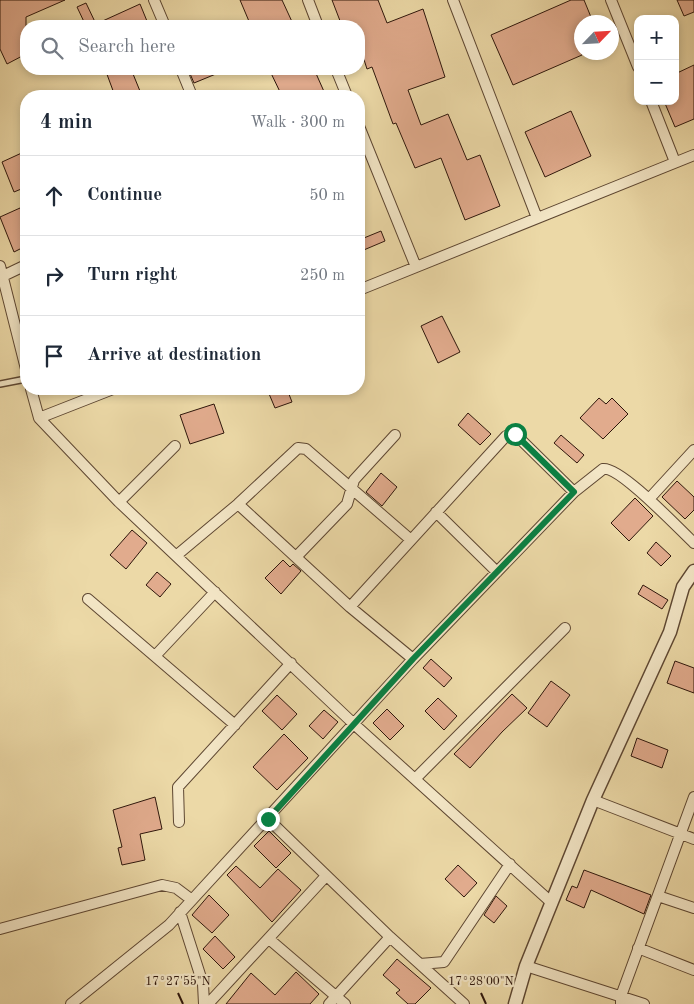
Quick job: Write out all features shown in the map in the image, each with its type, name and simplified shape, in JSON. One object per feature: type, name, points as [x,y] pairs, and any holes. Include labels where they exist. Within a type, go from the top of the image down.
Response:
[{"type":"street","points":[[154,0],[162,20]]},
{"type":"street","points":[[308,0],[316,20]]},
{"type":"street","points":[[454,0],[537,218]]},
{"type":"street","points":[[611,0],[635,60]]},
{"type":"street","points":[[183,75],[190,90]]},
{"type":"street","points":[[338,75],[345,90]]},
{"type":"street","points":[[653,105],[675,162]]},
{"type":"street","points":[[365,141],[416,267]]},
{"type":"street","points":[[365,288],[694,155]]},
{"type":"street","points":[[20,266],[1,271],[20,345]]},
{"type":"street","points":[[33,395],[39,418],[119,502],[355,725],[552,903]]},
{"type":"street","points":[[39,418],[98,395]]},
{"type":"street","points":[[350,607],[506,436],[511,433],[515,434],[574,492]]},
{"type":"street","points":[[297,556],[347,504],[351,486],[395,435]]},
{"type":"street","points":[[119,502],[175,446]]},
{"type":"street","points":[[177,556],[238,504],[291,452],[298,448],[306,449],[351,486],[411,540]]},
{"type":"street","points":[[649,499],[694,450]]},
{"type":"street","points":[[73,1003],[169,925],[355,725],[413,659],[574,492],[603,469],[608,468],[615,471],[649,499],[694,543]]},
{"type":"street","points":[[238,504],[297,556],[350,607],[413,659]]},
{"type":"street","points":[[436,512],[497,572]]},
{"type":"street","points":[[515,1004],[526,966],[593,800],[670,632],[683,587],[694,571]]},
{"type":"street","points":[[155,656],[215,592]]},
{"type":"street","points":[[88,599],[235,725]]},
{"type":"street","points":[[415,779],[566,628]]},
{"type":"street","points":[[179,822],[178,787],[291,664]]},
{"type":"street","points":[[621,1000],[638,948],[694,797]]},
{"type":"street","points":[[593,800],[694,839]]},
{"type":"street","points":[[268,819],[390,937],[464,1004]]},
{"type":"street","points":[[420,964],[444,962],[510,864]]},
{"type":"street","points":[[206,1004],[269,939],[326,876]]},
{"type":"street","points":[[0,929],[162,885],[176,888],[192,900]]},
{"type":"street","points":[[658,896],[694,908]]},
{"type":"street","points":[[180,912],[203,984],[206,1004]]},
{"type":"street","points":[[333,1000],[390,937]]},
{"type":"street","points":[[269,939],[333,1000],[344,1004]]},
{"type":"street","points":[[638,948],[694,970]]},
{"type":"street","points":[[526,966],[621,1000],[644,1004]]},
{"type":"lane","points":[[0,384],[20,380]]},
{"type":"building","points":[[0,0],[65,0],[26,17],[26,20],[20,20],[20,57],[7,64],[0,49]]},
{"type":"building","points":[[240,0],[282,0],[291,20],[248,20]]},
{"type":"building","points":[[332,0],[378,0],[387,23],[423,9],[445,77],[408,90],[421,125],[448,114],[467,160],[480,155],[500,206],[465,220],[441,158],[415,168],[396,123],[393,124],[372,67],[367,69],[365,63],[365,20],[340,20]]},
{"type":"building","points":[[571,0],[584,0],[590,15],[574,15],[574,58],[513,85],[491,35]]},
{"type":"building","points":[[677,0],[694,0],[694,12],[684,16]]},
{"type":"building","points":[[86,3],[94,20],[83,20],[77,7]]},
{"type":"building","points":[[140,4],[147,20],[105,20]]},
{"type":"building","points":[[694,65],[694,119],[675,127],[666,105],[679,105],[679,72]]},
{"type":"building","points":[[107,75],[133,75],[140,90],[113,90]]},
{"type":"building","points":[[191,75],[213,75],[194,83]]},
{"type":"building","points":[[272,75],[317,75],[323,90],[279,90]]},
{"type":"building","points":[[571,111],[591,156],[545,177],[525,132]]},
{"type":"building","points":[[20,154],[20,190],[14,192],[2,162]]},
{"type":"building","points":[[20,208],[20,249],[14,252],[0,217]]},
{"type":"building","points":[[381,231],[385,241],[365,249],[365,238]]},
{"type":"building","points":[[442,316],[460,352],[438,363],[421,326]]},
{"type":"building","points":[[270,395],[289,395],[292,402],[275,408]]},
{"type":"building","points":[[599,398],[606,404],[612,398],[628,414],[603,439],[580,418]]},
{"type":"building","points":[[214,404],[224,433],[190,444],[180,415]]},
{"type":"building","points":[[468,413],[491,434],[480,445],[458,425]]},
{"type":"building","points":[[561,435],[584,455],[577,463],[554,443]]},
{"type":"building","points":[[381,473],[397,487],[382,506],[366,492]]},
{"type":"building","points":[[677,481],[694,497],[694,510],[685,519],[662,497]]},
{"type":"building","points":[[635,498],[653,516],[629,541],[611,523]]},
{"type":"building","points":[[132,530],[147,543],[126,569],[110,555]]},
{"type":"building","points":[[656,542],[671,556],[661,566],[647,553]]},
{"type":"building","points":[[283,560],[290,567],[293,564],[301,571],[281,594],[265,578]]},
{"type":"building","points":[[157,572],[171,584],[160,597],[146,585]]},
{"type":"building","points":[[643,585],[668,600],[662,609],[638,594]]},
{"type":"building","points":[[431,659],[452,678],[444,687],[423,668]]},
{"type":"building","points":[[675,661],[694,668],[694,693],[667,683]]},
{"type":"building","points":[[551,681],[570,695],[547,727],[528,713]]},
{"type":"building","points":[[512,694],[527,708],[502,732],[470,768],[454,754]]},
{"type":"building","points":[[277,695],[297,714],[282,730],[262,711]]},
{"type":"building","points":[[438,698],[457,716],[444,730],[425,711]]},
{"type":"building","points":[[387,709],[404,726],[390,740],[373,723]]},
{"type":"building","points":[[324,710],[338,722],[323,739],[309,726]]},
{"type":"building","points":[[284,734],[308,758],[277,790],[253,767]]},
{"type":"building","points":[[637,738],[668,750],[662,768],[631,756]]},
{"type":"building","points":[[155,797],[162,829],[140,834],[145,860],[122,865],[118,848],[122,847],[113,810]]},
{"type":"building","points":[[269,831],[291,853],[276,868],[254,846]]},
{"type":"building","points":[[458,865],[477,883],[464,897],[445,879]]},
{"type":"building","points":[[236,866],[260,888],[278,869],[301,890],[272,922],[227,875]]},
{"type":"building","points":[[584,870],[651,895],[644,914],[591,890],[584,908],[566,900],[572,886],[577,888]]},
{"type":"building","points":[[209,895],[229,915],[212,933],[192,915]]},
{"type":"building","points":[[496,896],[507,906],[494,923],[484,915]]},
{"type":"building","points":[[215,936],[235,957],[223,969],[203,949]]},
{"type":"building","points":[[397,959],[431,988],[415,1004],[408,1004],[396,993],[400,990],[383,975]]},
{"type":"building","points":[[296,972],[319,994],[310,1004],[226,1004],[251,973],[275,995]]},
{"type":"route","points":[[268,819],[413,659],[574,492],[515,434]]}]
